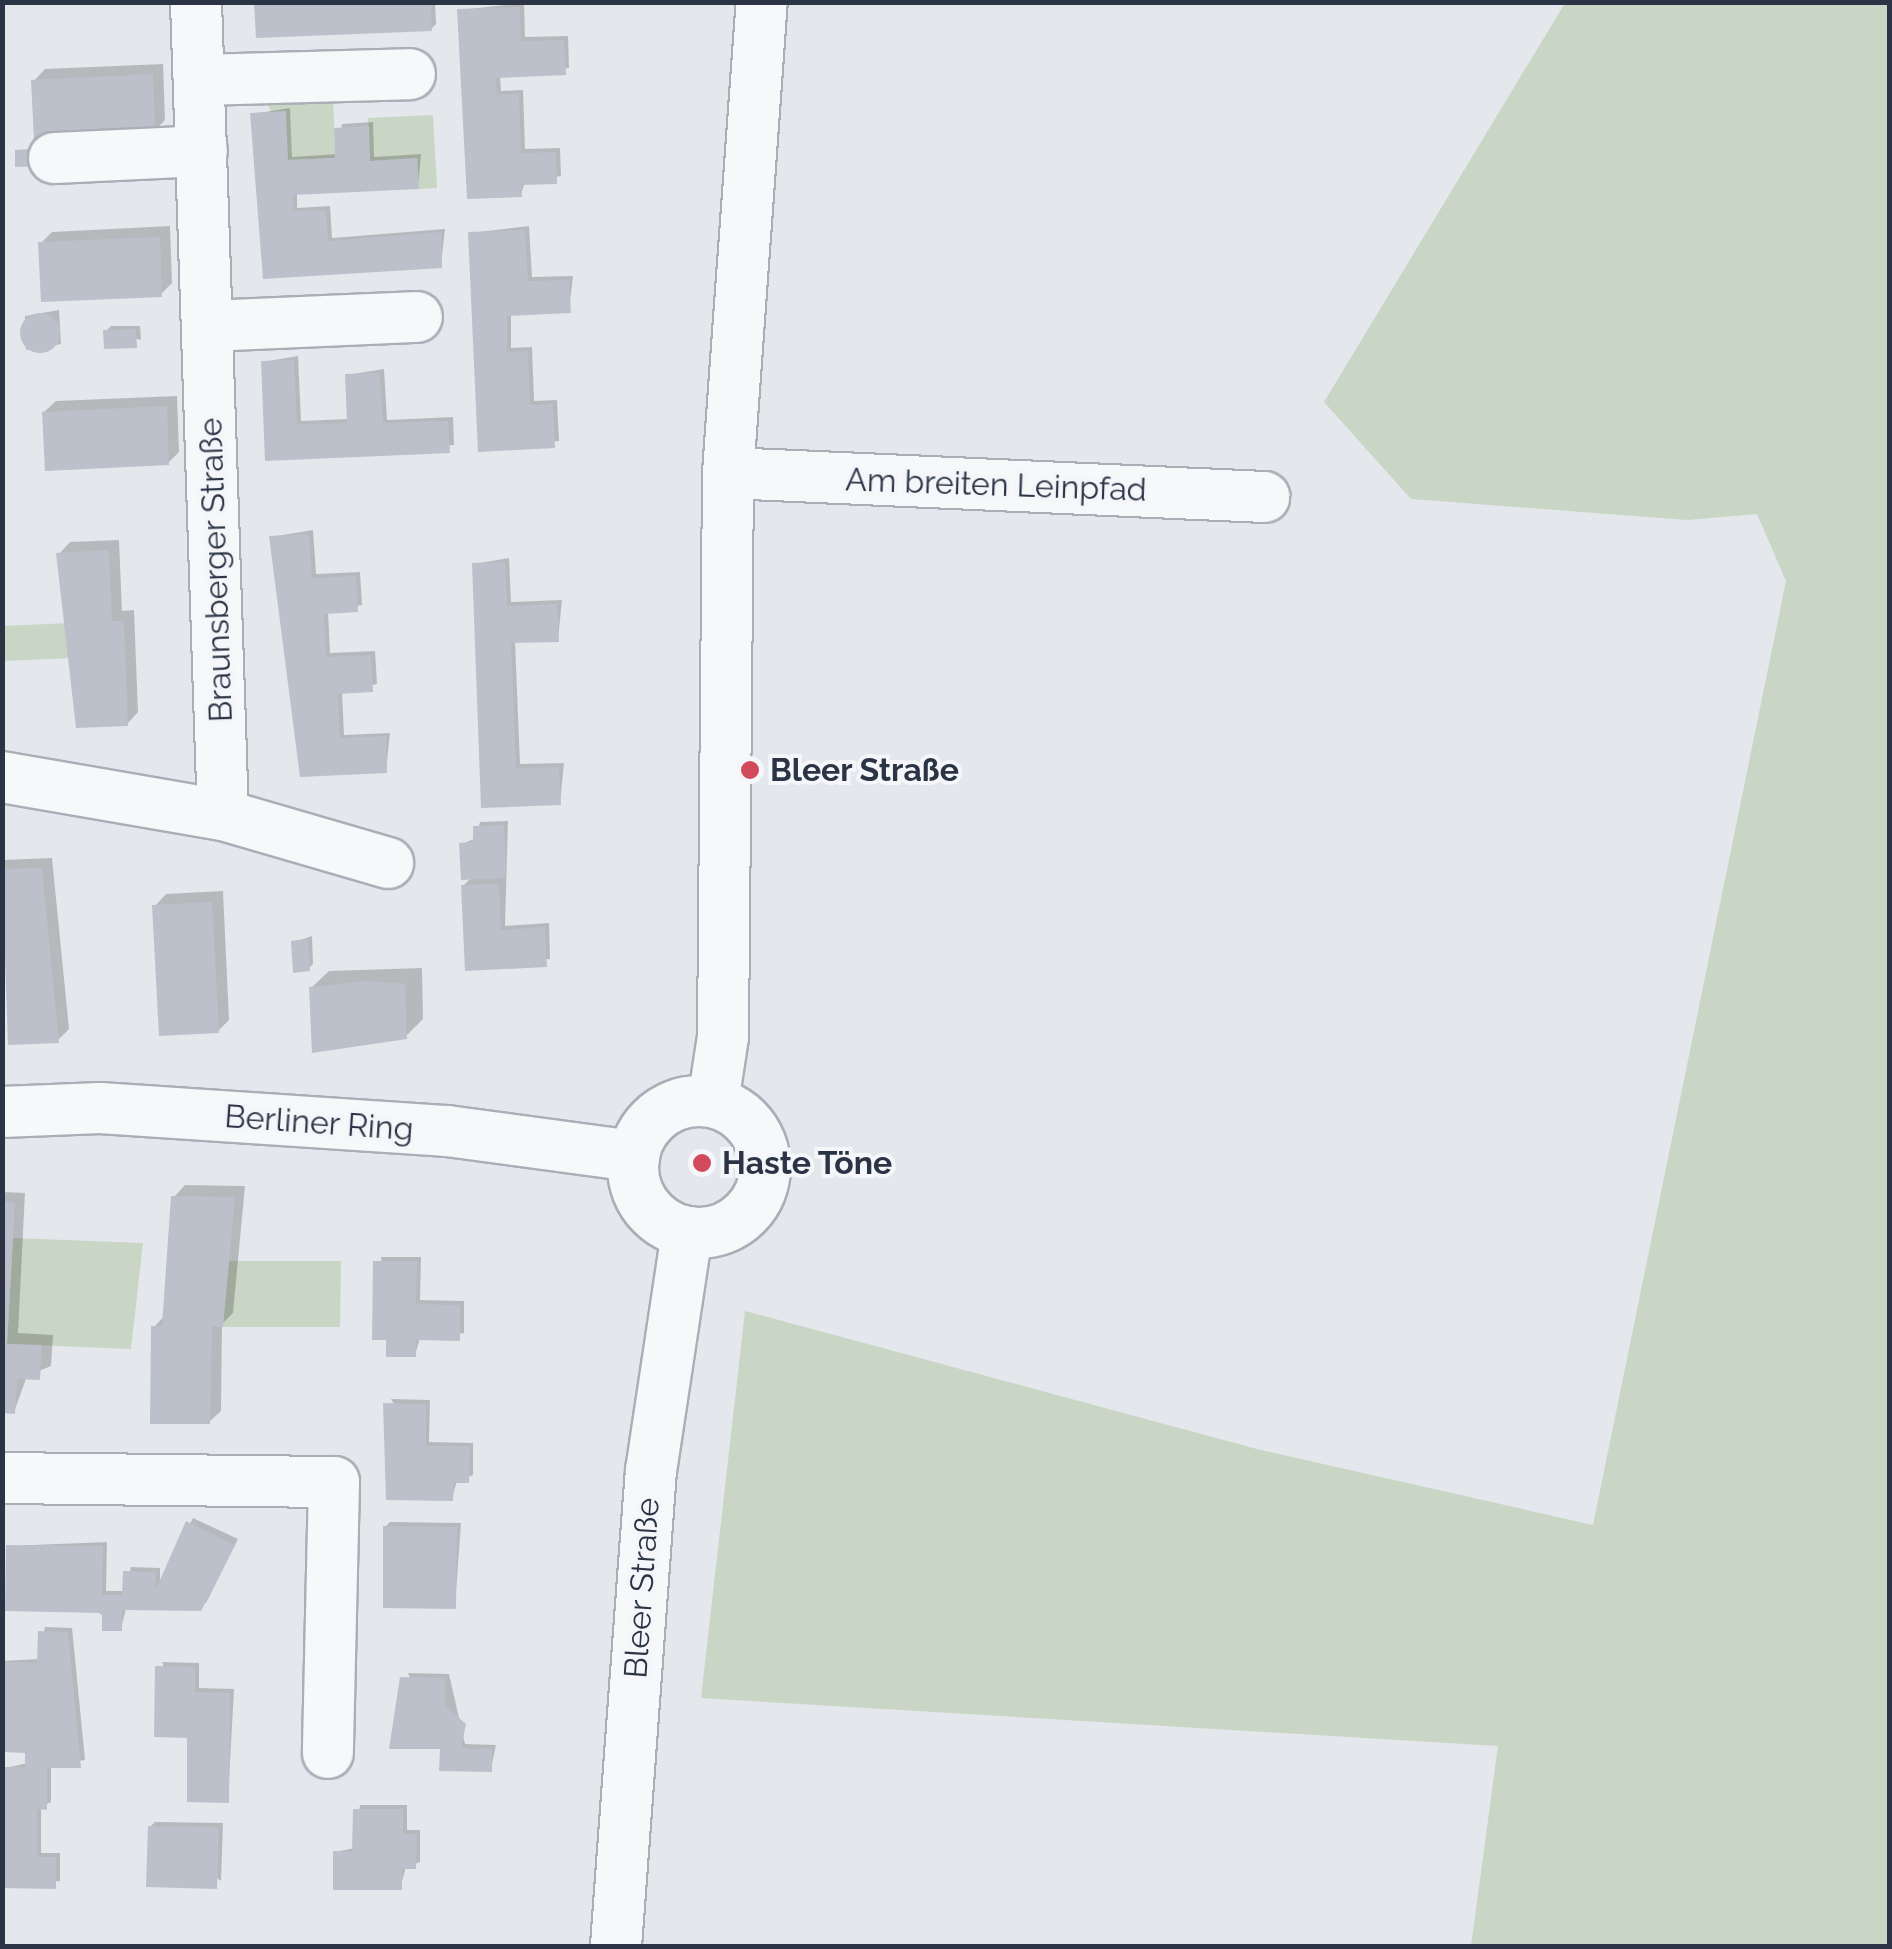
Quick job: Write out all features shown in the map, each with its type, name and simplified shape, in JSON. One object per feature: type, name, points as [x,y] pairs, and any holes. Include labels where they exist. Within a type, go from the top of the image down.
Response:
[{"type":"street","name":"Braunsberger Straße","points":[[196,2],[210,326],[223,815]]},
{"type":"street","points":[[712,1102],[723,1037],[728,473],[762,2]]},
{"type":"street","points":[[199,80],[410,74]]},
{"type":"street","points":[[54,158],[202,151]]},
{"type":"street","points":[[210,326],[417,318]]},
{"type":"street","name":"Am breiten Leinpfad","points":[[728,473],[1264,497]]},
{"type":"street","points":[[2,777],[223,815],[388,864]]},
{"type":"street","points":[[712,1102],[757,1134],[762,1188],[724,1228],[687,1232],[645,1205],[634,1156],[656,1117],[712,1102]]},
{"type":"street","name":"Berliner Ring","points":[[2,1112],[100,1108],[448,1131],[634,1156]]},
{"type":"street","name":"Bleer Straße","points":[[616,1946],[651,1471],[687,1232]]},
{"type":"street","points":[[2,1478],[334,1482],[328,1753]]},
{"type":"green space","points":[[1565,3],[1889,3],[1889,1946],[1471,1946],[1498,1746],[701,1698],[745,1311],[1257,1449],[1593,1525],[1786,581],[1757,514],[1687,520],[1411,499],[1324,402]]},
{"type":"green space","points":[[333,90],[335,158],[288,160],[264,93]]},
{"type":"green space","points":[[433,115],[437,188],[419,189],[417,158],[370,161],[368,118]]},
{"type":"green space","points":[[71,623],[73,658],[3,661],[2,626]]},
{"type":"green space","points":[[13,1238],[143,1243],[131,1349],[7,1344]]},
{"type":"green space","points":[[224,1261],[341,1261],[340,1327],[223,1327]]},
{"type":"building","points":[[254,2],[431,2],[432,31],[256,38]]},
{"type":"building","points":[[520,7],[521,41],[564,40],[566,75],[496,78],[497,95],[519,93],[521,153],[556,152],[557,184],[521,185],[522,197],[467,199],[457,9]]},
{"type":"building","points":[[153,74],[155,134],[34,140],[31,80]]},
{"type":"building","points":[[286,111],[288,160],[335,158],[334,128],[369,126],[370,161],[417,158],[419,189],[293,195],[293,211],[326,210],[328,241],[441,232],[442,268],[263,279],[250,113]]},
{"type":"building","points":[[48,148],[49,166],[15,167],[15,150]]},
{"type":"building","points":[[525,230],[528,281],[569,280],[571,313],[507,316],[507,352],[528,351],[530,405],[553,404],[555,448],[478,452],[468,232]]},
{"type":"building","points":[[160,237],[162,297],[41,302],[38,242]]},
{"type":"building","points":[[40,313],[54,319],[60,333],[54,347],[40,353],[26,347],[20,333],[26,319]]},
{"type":"building","points":[[136,329],[137,348],[104,349],[103,330]]},
{"type":"building","points":[[294,360],[297,424],[347,423],[345,374],[380,373],[383,423],[448,421],[450,453],[265,461],[261,361]]},
{"type":"building","points":[[167,406],[169,465],[45,471],[42,412]]},
{"type":"building","points":[[309,534],[312,578],[356,576],[358,612],[324,614],[326,657],[371,655],[373,692],[338,694],[340,738],[386,736],[387,773],[300,777],[269,536]]},
{"type":"building","points":[[109,550],[112,621],[124,621],[128,726],[76,728],[56,553]]},
{"type":"building","points":[[505,562],[507,606],[557,604],[559,642],[511,643],[516,768],[559,767],[561,805],[481,808],[472,563]]},
{"type":"building","points":[[504,825],[506,878],[461,880],[459,843],[473,842],[473,826]]},
{"type":"building","points":[[42,868],[59,1043],[8,1045],[2,869]]},
{"type":"building","points":[[499,884],[501,930],[545,927],[547,967],[465,971],[461,885]]},
{"type":"building","points":[[212,902],[219,1033],[159,1036],[152,905]]},
{"type":"building","points":[[308,939],[310,971],[293,973],[291,941]]},
{"type":"building","points":[[366,981],[405,984],[407,1039],[312,1053],[309,987]]},
{"type":"building","points":[[171,1196],[235,1197],[223,1327],[212,1326],[210,1424],[150,1424],[151,1326],[162,1326]]},
{"type":"building","points":[[2,1202],[15,1203],[7,1344],[42,1345],[40,1380],[17,1379],[15,1414],[2,1413]]},
{"type":"building","points":[[373,1261],[417,1261],[416,1304],[460,1305],[460,1341],[416,1340],[416,1357],[386,1357],[386,1340],[372,1340]]},
{"type":"building","points":[[383,1403],[426,1404],[426,1446],[470,1446],[469,1483],[454,1483],[453,1501],[386,1500]]},
{"type":"building","points":[[186,1521],[235,1545],[201,1611],[122,1610],[122,1631],[102,1631],[102,1613],[5,1611],[6,1545],[103,1546],[102,1595],[122,1595],[123,1571],[156,1572],[156,1589]]},
{"type":"building","points":[[383,1526],[457,1527],[456,1609],[383,1608]]},
{"type":"building","points":[[38,1631],[68,1632],[81,1768],[47,1768],[47,1810],[37,1809],[37,1857],[56,1857],[56,1889],[2,1888],[2,1767],[25,1767],[25,1753],[2,1752],[2,1662],[37,1663]]},
{"type":"building","points":[[155,1666],[195,1667],[195,1692],[230,1693],[229,1803],[187,1802],[187,1738],[154,1737]]},
{"type":"building","points":[[400,1677],[445,1678],[445,1706],[466,1724],[461,1748],[492,1749],[492,1772],[439,1771],[440,1749],[389,1749]]},
{"type":"building","points":[[353,1809],[403,1809],[403,1834],[417,1834],[416,1869],[402,1869],[402,1890],[333,1890],[333,1851],[352,1852]]},
{"type":"building","points":[[148,1826],[219,1827],[217,1889],[146,1887]]},
{"type":"place","name":"Bleer Straße","points":[[750,770]]},
{"type":"place","name":"Haste Töne","points":[[702,1163]]}]
